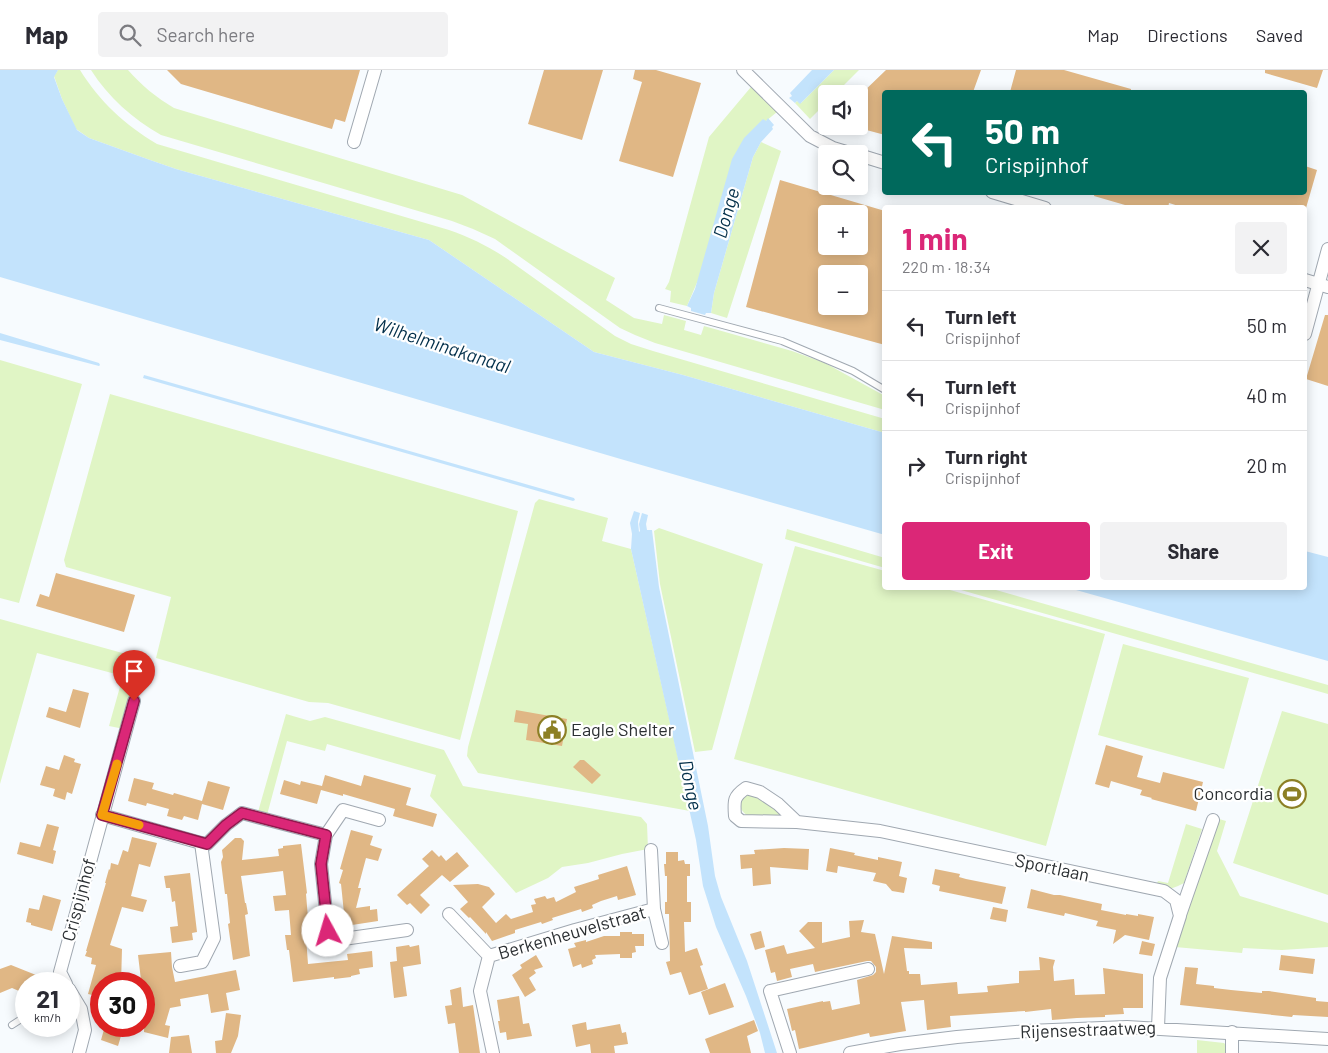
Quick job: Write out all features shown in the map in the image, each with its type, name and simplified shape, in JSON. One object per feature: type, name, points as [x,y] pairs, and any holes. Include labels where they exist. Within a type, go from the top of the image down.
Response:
[{"type":"street","points":[[354,142],[376,70]]},
{"type":"street","points":[[743,70],[810,136],[827,145]]},
{"type":"street","points":[[868,158],[882,162]]},
{"type":"street","points":[[1002,195],[1035,205]]},
{"type":"street","points":[[1307,329],[1323,285],[1328,249]]},
{"type":"street","points":[[1307,281],[1323,285]]},
{"type":"street","name":"Crispijnhof","points":[[60,972],[134,701]]},
{"type":"street","name":"Sportlaan","points":[[797,822],[778,804],[760,792],[746,788],[738,794],[734,804],[735,816],[741,821],[797,822],[880,832],[1164,891],[1176,900],[1180,916]]},
{"type":"street","points":[[379,820],[344,810],[326,835],[321,864],[328,931],[336,940],[407,930]]},
{"type":"street","points":[[102,815],[207,844],[226,825],[242,813],[326,835]]},
{"type":"street","points":[[1158,1028],[1160,978],[1213,820]]},
{"type":"street","points":[[180,966],[202,962],[214,938],[201,843]]},
{"type":"street","name":"Berkenheuvelstraat","points":[[651,850],[654,909],[662,943]]},
{"type":"street","name":"Berkenheuvelstraat","points":[[489,956],[654,909]]},
{"type":"street","name":"Berkenheuvelstraat","points":[[449,914],[489,956]]},
{"type":"street","name":"Berkenheuvelstraat","points":[[489,956],[480,991],[493,1053]]},
{"type":"street","points":[[790,1053],[770,991],[868,968]]},
{"type":"street","points":[[79,1053],[84,1030],[80,1007]]},
{"type":"street","name":"Rijensestraatweg","points":[[850,1053],[900,1049],[957,1037],[1028,1031],[1127,1027],[1328,1039]]},
{"type":"street","points":[[1232,1032],[1232,1053]]},
{"type":"lane","points":[[659,308],[782,341],[853,371],[882,388]]},
{"type":"green space","points":[[58,70],[80,70],[114,112],[134,129],[157,144],[449,230],[485,246],[506,258],[615,336],[631,344],[882,418],[882,432],[683,375],[594,352],[429,240],[176,169],[89,138],[76,129],[54,76]]},
{"type":"green space","points":[[91,70],[128,70],[150,91],[174,108],[462,195],[615,278],[606,300],[634,318],[662,324],[664,315],[686,321],[684,330],[701,335],[704,326],[792,351],[825,363],[882,394],[882,409],[655,343],[635,335],[620,328],[495,239],[452,221],[161,135],[122,107]]},
{"type":"green space","points":[[834,70],[859,70],[844,85],[819,85]]},
{"type":"green space","points":[[818,86],[818,111],[810,119],[795,103],[797,101],[801,103]]},
{"type":"green space","points":[[751,87],[777,112],[766,121],[687,306],[670,302],[671,291],[665,289],[669,282],[709,137]]},
{"type":"green space","points":[[761,142],[781,151],[727,318],[711,313],[714,293],[753,157]]},
{"type":"green space","points":[[0,360],[82,384],[19,603],[0,598]]},
{"type":"green space","points":[[110,394],[518,511],[460,740],[328,703],[309,702],[156,658],[171,597],[66,567],[64,560]]},
{"type":"green space","points":[[539,499],[608,518],[602,541],[631,549],[690,811],[478,773],[467,756],[535,503]]},
{"type":"green space","points":[[659,528],[763,564],[712,750],[695,752],[660,584],[654,531]]},
{"type":"green space","points":[[787,529],[882,557],[882,567],[785,539]]},
{"type":"green space","points":[[795,546],[882,570],[882,590],[950,590],[1105,634],[1046,846],[734,759]]},
{"type":"green space","points":[[961,590],[996,590],[1328,685],[1328,694]]},
{"type":"green space","points":[[0,619],[126,654],[137,678],[123,726],[119,728],[109,726],[123,676],[37,653],[0,784]]},
{"type":"green space","points":[[1123,644],[1249,678],[1224,769],[1098,735]]},
{"type":"green space","name":"Concordia","points":[[1282,711],[1328,724],[1328,895],[1233,863]]},
{"type":"green space","points":[[286,714],[310,721],[325,717],[444,750],[463,786],[641,817],[647,824],[648,849],[562,867],[548,878],[516,893],[430,796],[436,775],[327,744],[325,751],[287,741],[267,815],[258,812]]},
{"type":"green space","points":[[744,795],[757,795],[785,817],[748,816],[742,811],[739,803],[739,800]]},
{"type":"green space","points":[[1219,819],[1226,821],[1217,851],[1240,896],[1328,923],[1328,947],[1282,950],[1243,948],[1242,953],[1175,947]]},
{"type":"green space","points":[[1186,824],[1202,829],[1184,883],[1170,889],[1157,883],[1158,881],[1168,883]]},
{"type":"green space","points":[[1197,1040],[1224,1043],[1225,1053],[1197,1053]]},
{"type":"water","name":"Wilhelminakanaal","points":[[0,70],[58,70],[54,77],[62,99],[77,130],[89,138],[176,169],[429,240],[594,352],[683,375],[882,432],[882,534],[624,460],[0,277]]},
{"type":"water","points":[[812,70],[834,70],[800,104],[797,101],[795,103],[789,98],[792,96],[790,93]]},
{"type":"water","name":"Donge","points":[[768,118],[774,125],[773,129],[761,142],[753,157],[714,293],[711,313],[706,313],[705,315],[691,311],[691,308],[687,306],[695,289],[732,159],[744,138],[763,119],[766,121]]},
{"type":"water","points":[[0,333],[99,363],[100,365],[0,340]]},
{"type":"water","points":[[144,375],[574,498],[575,500],[573,501],[143,378]]},
{"type":"water","name":"Donge","points":[[634,511],[640,513],[638,522],[639,532],[642,513],[648,515],[647,530],[652,530],[659,587],[708,826],[715,876],[721,897],[747,961],[777,1053],[765,1053],[760,1033],[716,927],[703,886],[696,840],[631,549],[632,534],[630,523]]},
{"type":"water","points":[[1307,552],[1328,557],[1328,661],[1076,590],[1307,590]]},
{"type":"building","points":[[167,70],[360,70],[345,122],[335,119],[332,129],[181,84]]},
{"type":"building","points":[[544,70],[603,70],[582,140],[528,124]]},
{"type":"building","points":[[635,70],[656,70],[701,83],[673,177],[619,161],[642,82],[633,79]]},
{"type":"building","points":[[886,70],[981,70],[974,90],[882,90],[882,134],[868,130],[868,87]]},
{"type":"building","points":[[1016,70],[1064,70],[1131,89],[1131,90],[1011,90]]},
{"type":"building","points":[[1265,70],[1323,70],[1317,88],[1265,73]]},
{"type":"building","points":[[1307,167],[1317,170],[1307,205],[1175,205],[1169,203],[1169,205],[1125,205],[1094,196],[1307,195]]},
{"type":"building","points":[[780,180],[818,191],[818,195],[831,195],[865,205],[818,205],[818,255],[868,255],[868,206],[882,210],[882,344],[746,307]]},
{"type":"building","points":[[1325,315],[1328,315],[1328,386],[1307,379]]},
{"type":"building","points":[[56,573],[135,595],[124,632],[36,606],[40,594],[49,597]]},
{"type":"building","points":[[73,689],[89,693],[80,728],[46,717],[49,707],[66,712]]},
{"type":"building","points":[[516,710],[567,719],[562,746],[526,740],[528,724],[514,722]]},
{"type":"building","points":[[1106,745],[1143,756],[1137,777],[1160,783],[1163,772],[1203,782],[1196,811],[1151,799],[1140,795],[1142,790],[1111,781],[1109,788],[1095,784]]},
{"type":"building","points":[[64,755],[75,759],[74,762],[81,764],[72,794],[67,792],[65,800],[53,796],[55,789],[40,785],[46,766],[59,770]]},
{"type":"building","points":[[580,760],[584,760],[601,775],[592,784],[573,767]]},
{"type":"building","points":[[325,775],[361,786],[364,775],[411,788],[406,805],[437,814],[433,827],[393,816],[395,809],[343,794],[343,796],[321,790],[317,804],[280,794],[284,780],[300,785],[301,781],[322,786]]},
{"type":"building","points":[[134,778],[154,783],[152,789],[202,801],[208,781],[230,787],[223,810],[202,804],[198,820],[184,816],[182,820],[167,816],[169,809],[147,803],[146,806],[128,801]]},
{"type":"building","points":[[47,824],[59,827],[53,850],[56,851],[53,864],[17,854],[20,842],[40,847]]},
{"type":"building","points":[[351,830],[373,836],[370,845],[382,849],[378,861],[366,858],[358,888],[361,888],[356,908],[370,906],[370,910],[377,909],[378,921],[352,925],[350,930],[346,930],[342,913],[344,913],[341,884],[339,883],[343,870],[340,869]]},
{"type":"building","points":[[132,837],[157,843],[150,867],[139,864],[131,896],[147,900],[143,912],[122,907],[110,945],[122,949],[121,972],[94,972],[96,965],[91,964],[92,958],[85,956],[105,883],[111,863],[118,865],[123,850],[128,852]]},
{"type":"building","points":[[235,838],[241,838],[244,841],[242,860],[279,856],[278,849],[283,848],[283,846],[301,844],[308,918],[310,918],[312,937],[306,937],[308,964],[348,960],[347,954],[372,951],[373,967],[359,969],[360,974],[351,977],[293,982],[285,935],[291,935],[289,910],[275,911],[273,896],[286,895],[283,871],[241,876],[248,914],[245,915],[250,956],[233,960],[228,924],[230,923],[227,894],[225,894],[221,862],[223,857],[222,850]]},
{"type":"building","points":[[830,848],[878,860],[878,857],[902,862],[899,876],[907,878],[904,893],[892,891],[886,884],[873,881],[876,873],[838,866],[837,873],[826,871]]},
{"type":"building","points":[[809,849],[808,870],[770,867],[771,884],[753,886],[752,868],[741,869],[740,855],[755,854],[754,850]]},
{"type":"building","points":[[432,850],[439,857],[441,855],[446,861],[457,852],[469,866],[450,882],[442,875],[420,895],[430,905],[421,914],[410,903],[407,905],[397,895],[429,866],[422,859]]},
{"type":"building","points":[[666,852],[678,852],[678,861],[684,860],[685,864],[690,864],[690,876],[687,876],[687,902],[691,902],[691,922],[684,922],[685,952],[697,948],[703,965],[700,966],[708,989],[689,995],[681,972],[670,975],[666,962],[670,961],[669,914],[665,914],[667,876],[665,876],[664,864],[666,864]]},
{"type":"building","points":[[627,866],[636,895],[618,900],[617,896],[601,901],[592,905],[593,908],[582,912],[581,909],[552,918],[553,920],[542,924],[541,922],[515,930],[515,933],[492,941],[486,932],[486,934],[460,909],[468,902],[453,885],[478,884],[489,887],[495,894],[482,907],[496,923],[506,914],[511,919],[533,912],[531,905],[536,904],[534,899],[545,896],[547,899],[554,897],[556,902],[576,892],[574,887],[599,879],[598,875]]},
{"type":"building","points":[[935,869],[960,874],[959,877],[966,879],[1006,887],[1002,904],[939,891],[940,886],[932,884]]},
{"type":"building","points":[[190,873],[197,932],[192,933],[193,940],[172,943],[170,927],[178,926],[175,901],[172,902],[170,888],[166,888],[164,876]]},
{"type":"building","points":[[1031,889],[1102,904],[1101,910],[1126,915],[1138,916],[1138,914],[1154,917],[1149,940],[1125,935],[1113,944],[1116,930],[1096,926],[1098,921],[1065,913],[1064,916],[1027,908]]},
{"type":"building","points":[[43,895],[61,900],[52,931],[26,922],[29,908],[39,910]]},
{"type":"building","points":[[993,907],[1008,910],[1006,922],[990,919]]},
{"type":"building","points":[[864,920],[861,932],[875,934],[884,974],[892,936],[932,942],[932,949],[904,948],[907,971],[909,971],[909,974],[920,974],[921,985],[957,982],[958,994],[988,992],[987,986],[1019,983],[1019,971],[1040,970],[1039,957],[1055,960],[1053,967],[1054,981],[1074,979],[1075,995],[1105,994],[1103,968],[1143,974],[1143,1008],[1123,1008],[1124,1014],[1105,1015],[1105,1017],[1052,1020],[1051,1009],[950,1016],[951,1027],[927,1030],[924,1000],[901,1002],[906,1031],[870,1037],[869,1033],[799,1049],[795,1030],[792,1031],[787,1009],[823,1001],[830,1001],[832,1010],[860,1004],[857,980],[873,975],[876,972],[876,967],[871,961],[867,961],[815,972],[813,964],[790,969],[792,977],[777,981],[775,972],[771,973],[765,950],[784,945],[787,954],[815,948],[799,931],[808,922],[822,922],[822,943],[850,937],[849,921]]},
{"type":"building","points":[[761,931],[765,947],[755,950],[750,934]]},
{"type":"building","points":[[620,932],[644,934],[644,946],[635,946],[636,952],[632,953],[632,958],[620,958],[620,954],[595,955],[596,958],[592,960],[593,964],[582,968],[581,964],[573,967],[568,949],[576,947],[574,943],[586,940],[586,942],[604,936],[620,936]]},
{"type":"building","points":[[1142,941],[1155,944],[1152,956],[1139,954]]},
{"type":"building","points":[[409,945],[410,947],[419,945],[421,964],[403,967],[407,996],[394,998],[390,962],[397,961],[396,947]]},
{"type":"building","points":[[171,952],[175,982],[236,970],[240,990],[226,993],[229,1010],[211,1013],[208,994],[180,999],[181,1006],[170,1008],[165,1025],[170,1026],[168,1038],[155,1035],[155,972],[140,972],[138,955]]},
{"type":"building","points":[[536,955],[543,967],[534,970],[536,973],[529,978],[536,990],[525,997],[512,975],[522,968],[520,965]]},
{"type":"building","points":[[1281,955],[1315,959],[1313,974],[1279,970]]},
{"type":"building","points":[[11,965],[28,972],[15,972],[15,989],[12,988],[0,993],[0,969]]},
{"type":"building","points":[[1185,967],[1198,968],[1196,984],[1214,986],[1214,988],[1262,993],[1262,991],[1269,991],[1316,998],[1316,1001],[1328,1002],[1328,1017],[1293,1015],[1292,1017],[1180,1005]]},
{"type":"building","points":[[725,983],[734,1007],[709,1015],[701,992]]},
{"type":"building","points":[[461,987],[463,1007],[473,1005],[480,1053],[459,1053],[455,1023],[448,1024],[445,1006],[452,1005],[450,990]]},
{"type":"building","points":[[519,996],[523,1024],[529,1023],[532,1036],[507,1040],[506,1032],[500,1033],[497,1000]]},
{"type":"building","points":[[226,1013],[241,1015],[238,1036],[231,1053],[216,1053],[215,1041],[222,1040]]},
{"type":"building","points":[[754,1020],[758,1031],[747,1036],[751,1053],[710,1053],[705,1039]]},
{"type":"building","points":[[586,1022],[587,1030],[620,1024],[622,1033],[626,1032],[628,1044],[614,1046],[615,1053],[591,1053],[590,1044],[576,1047],[572,1025]]},
{"type":"building","points":[[189,1035],[192,1053],[169,1053],[171,1037]]},
{"type":"building","points":[[102,1037],[121,1037],[118,1046],[101,1040]]},
{"type":"slow traffic","points":[[117,764],[102,815],[139,825]]},
{"type":"place","name":"Eagle Shelter","points":[[552,730]]},
{"type":"place","name":"Concordia","points":[[1292,794]]},
{"type":"route","points":[[134,701],[102,815],[207,844],[226,825],[242,813],[326,835],[321,864],[328,931]]}]
